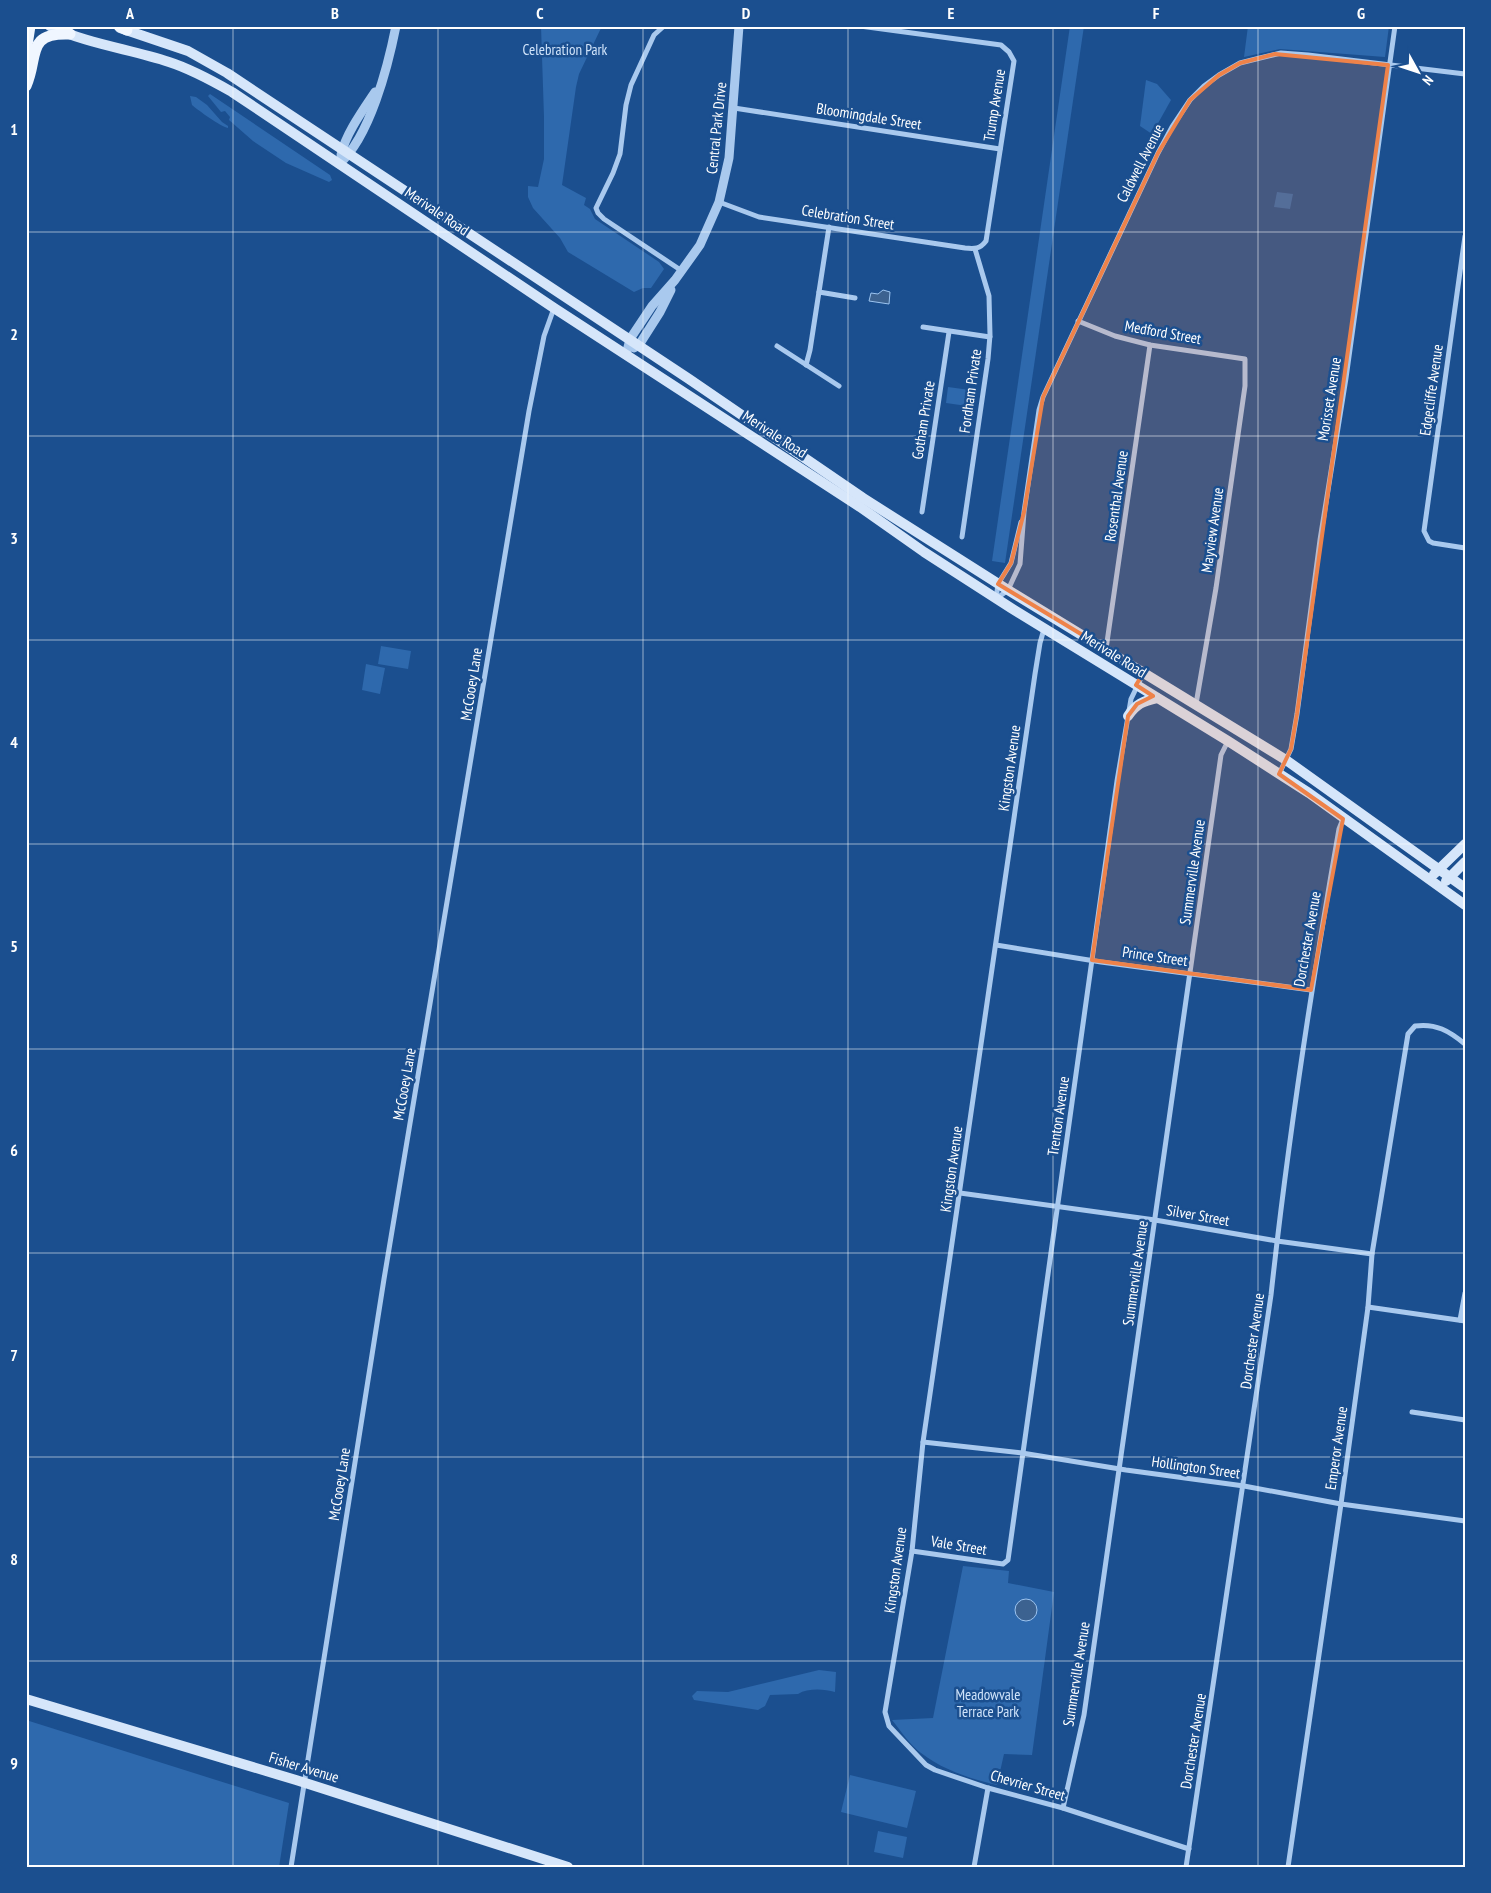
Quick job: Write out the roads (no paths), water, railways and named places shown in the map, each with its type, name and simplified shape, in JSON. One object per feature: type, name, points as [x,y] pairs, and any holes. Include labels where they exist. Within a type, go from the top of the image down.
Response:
[{"type":"main road","points":[[26,52],[30,26]]},
{"type":"main road","name":"Merivale Road","points":[[50,26],[70,34],[169,62],[199,74],[243,100],[554,308],[860,507],[996,599],[1279,774],[1465,905]]},
{"type":"main road","name":"Merivale Road","points":[[114,26],[172,45],[205,60],[634,342],[864,498],[998,584],[1286,760],[1465,888]]},
{"type":"main road","points":[[26,86],[34,54],[40,41],[54,34],[70,34]]},
{"type":"main road","points":[[1128,716],[1137,704],[1144,700],[1158,698]]},
{"type":"main road","points":[[1228,741],[1236,739],[1286,760]]},
{"type":"main road","points":[[1428,880],[1465,844]]},
{"type":"main road","points":[[1439,888],[1465,862]]},
{"type":"main road","name":"Fisher Avenue","points":[[27,1699],[304,1782],[568,1867]]},
{"type":"street","points":[[339,164],[346,152],[358,118],[381,81],[390,56],[396,26]]},
{"type":"street","points":[[664,26],[654,35],[632,85],[626,105],[620,154],[596,208],[604,219],[682,271]]},
{"type":"street","name":"Central Park Drive","points":[[626,355],[634,342],[660,312],[675,280],[700,245],[719,202],[729,158],[739,26]]},
{"type":"street","name":"Trump Avenue","points":[[860,26],[1001,45],[1009,52],[1014,62],[986,240],[982,246],[975,249]]},
{"type":"street","name":"Morisset Avenue","points":[[1279,774],[1291,749],[1297,714],[1320,540],[1346,378],[1388,65],[1395,26]]},
{"type":"street","name":"Caldwell Avenue","points":[[996,599],[1008,590],[1020,564],[1024,512],[1039,410],[1043,397],[1167,136],[1190,100],[1204,86],[1240,63],[1281,53],[1465,74]]},
{"type":"street","name":"Bloomingdale Street","points":[[734,108],[1000,149]]},
{"type":"street","name":"Celebration Street","points":[[719,202],[759,217],[975,249]]},
{"type":"street","points":[[806,365],[829,227]]},
{"type":"street","name":"Edgecliffe Avenue","points":[[1465,236],[1424,525],[1426,536],[1434,543],[1465,548]]},
{"type":"street","name":"Fordham Private","points":[[962,537],[990,337],[989,296],[975,249]]},
{"type":"street","points":[[819,292],[855,298]]},
{"type":"street","name":"McCooey Lane","points":[[290,1867],[384,1279],[529,411],[544,336],[554,308]]},
{"type":"street","name":"Medford Street","points":[[1078,321],[1115,336],[1150,345],[1246,359]]},
{"type":"street","points":[[922,328],[990,337]]},
{"type":"street","name":"Gotham Private","points":[[922,512],[949,332]]},
{"type":"street","name":"Rosenthal Avenue","points":[[1106,649],[1150,345]]},
{"type":"street","points":[[777,346],[839,386]]},
{"type":"street","name":"Mayview Avenue","points":[[1196,704],[1216,588],[1245,386],[1246,359]]},
{"type":"street","name":"Caldwell Avenue","points":[[996,599],[998,584],[1011,563],[1024,512]]},
{"type":"street","name":"Kingston Avenue","points":[[885,1713],[912,1551],[924,1442],[1040,643],[1044,629]]},
{"type":"street","name":"Trenton Avenue","points":[[1003,1564],[1008,1560],[1128,716],[1136,685],[1144,672]]},
{"type":"street","name":"Summerville Avenue","points":[[1063,1808],[1084,1715],[1221,755],[1228,741]]},
{"type":"street","name":"Dorchester Avenue","points":[[1186,1867],[1244,1486],[1311,990],[1339,828],[1343,819]]},
{"type":"street","name":"Prince Street","points":[[996,945],[1311,990]]},
{"type":"street","name":"Emperor Avenue","points":[[1288,1867],[1342,1504],[1368,1307],[1372,1254],[1408,1034],[1415,1026],[1425,1025],[1444,1029],[1465,1044]]},
{"type":"street","name":"Silver Street","points":[[960,1193],[1155,1220],[1277,1241],[1372,1254]]},
{"type":"street","points":[[1368,1307],[1463,1320],[1465,1293]]},
{"type":"street","points":[[1412,1412],[1465,1420]]},
{"type":"street","name":"Hollington Street","points":[[924,1442],[1022,1453],[1244,1486],[1342,1504],[1465,1521]]},
{"type":"street","name":"Vale Street","points":[[912,1551],[1003,1564]]},
{"type":"street","name":"Chevrier Street","points":[[885,1713],[889,1726],[926,1765],[935,1770],[988,1788],[1063,1808],[1189,1849]]},
{"type":"street","points":[[974,1867],[988,1788]]},
{"type":"park label","name":"Celebration Park","points":[[565,49]]},
{"type":"park label","name":"Meadowvale Terrace Park","points":[[988,1702]]}]
